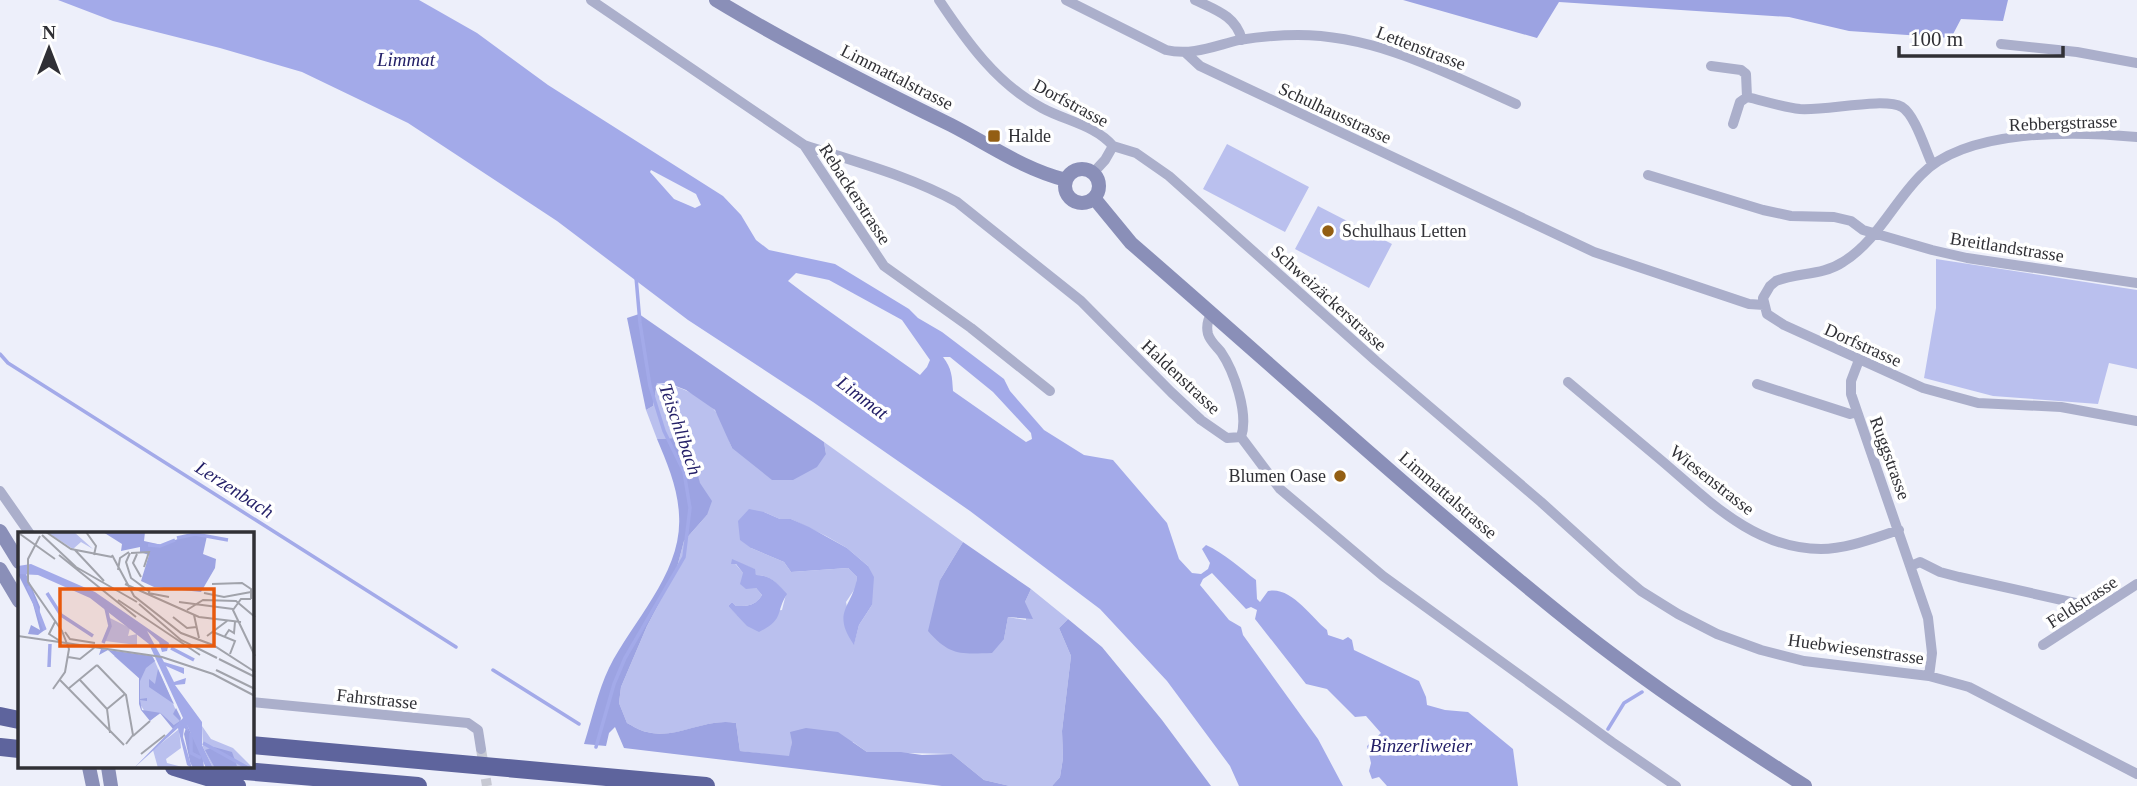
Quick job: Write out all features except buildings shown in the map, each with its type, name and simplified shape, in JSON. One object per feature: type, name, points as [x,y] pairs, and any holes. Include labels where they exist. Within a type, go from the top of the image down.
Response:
[{"type":"highway","points":[[0,716],[18,721]]},
{"type":"highway","points":[[0,722],[18,721]]},
{"type":"highway","points":[[254,745],[706,786]]},
{"type":"highway","points":[[0,747],[18,749]]},
{"type":"highway","points":[[177,768],[237,786]]},
{"type":"highway","points":[[209,768],[418,786]]},
{"type":"main road","name":"Limmattalstrasse","points":[[716,0],[826,63],[959,130],[1012,161],[1066,180]]},
{"type":"main road","points":[[1077,169],[1093,173],[1097,177],[1099,188],[1094,198],[1084,203],[1073,200],[1066,191],[1066,180],[1077,169]]},
{"type":"main road","name":"Limmattalstrasse","points":[[1094,198],[1131,243],[1483,552],[1580,630],[1683,705],[1805,786]]},
{"type":"main road","points":[[0,531],[18,560]]},
{"type":"main road","points":[[0,569],[18,599]]},
{"type":"main road","points":[[89,768],[93,786]]},
{"type":"main road","points":[[107,768],[111,786]]},
{"type":"street","name":"Rebackerstrasse","points":[[591,0],[804,145],[884,266],[971,328],[1050,391]]},
{"type":"street","name":"Dorfstrasse","points":[[939,0],[965,39],[999,77],[1042,108],[1104,136],[1113,146],[1093,173]]},
{"type":"street","name":"Schulhausstrasse","points":[[1066,0],[1166,50],[1186,53],[1200,66],[1594,252]]},
{"type":"street","points":[[1195,0],[1231,18],[1239,26],[1242,40]]},
{"type":"street","name":"Lettenstrasse","points":[[1186,53],[1242,40],[1319,36],[1349,39],[1386,48],[1516,104]]},
{"type":"street","points":[[2001,44],[2077,52],[2137,63]]},
{"type":"street","points":[[1712,66],[1741,70],[1746,75],[1747,97]]},
{"type":"street","points":[[1733,124],[1740,102],[1747,97],[1800,109],[1890,103],[1904,108],[1912,119],[1932,164]]},
{"type":"street","name":"Rebbergstrasse","points":[[1764,305],[1766,292],[1776,281],[1826,271],[1862,248],[1919,176],[1932,164],[1956,151],[2016,138],[2075,134],[2137,137]]},
{"type":"street","name":"Haldenstrasse","points":[[804,145],[897,176],[937,191],[957,202],[1081,301],[1201,420],[1227,438],[1241,437]]},
{"type":"street","name":"Schweizäckerstrasse","points":[[1113,146],[1149,160],[1169,176],[1518,484]]},
{"type":"street","name":"Breitlandstrasse","points":[[1648,175],[1763,210],[1791,216],[1851,220],[1874,233],[1967,258],[2137,283]]},
{"type":"street","name":"Dorfstrasse","points":[[1594,252],[1749,304],[1764,305],[1767,314],[1773,319],[1923,388],[1978,403],[2061,407],[2137,421]]},
{"type":"street","points":[[1212,313],[1208,319],[1208,333],[1230,369],[1237,388],[1244,417],[1241,437],[1280,489],[1383,576],[1676,786]]},
{"type":"street","name":"Ruggstrasse","points":[[1859,360],[1851,381],[1851,394],[1899,530],[1931,634],[1929,676]]},
{"type":"street","name":"Wiesenstrasse","points":[[1568,382],[1732,521],[1765,537],[1791,545],[1821,549],[1855,544],[1899,530]]},
{"type":"street","points":[[1758,384],[1850,414],[1857,412]]},
{"type":"street","name":"Huebwiesenstrasse","points":[[1518,484],[1641,591],[1717,634],[1760,650],[1804,661],[1929,676],[1983,693],[2137,774]]},
{"type":"street","points":[[0,491],[29,532]]},
{"type":"street","points":[[1911,566],[1920,562],[1940,572],[1959,577],[2090,606]]},
{"type":"street","name":"Feldstrasse","points":[[2043,645],[2134,590]]},
{"type":"street","name":"Fahrstrasse","points":[[254,702],[468,723],[478,730],[481,749]]},
{"type":"shaded area","points":[[1403,0],[2008,0],[2003,21],[1961,19],[1951,38],[1849,31],[1789,17],[1559,2],[1537,38]]},
{"type":"shaded area","points":[[1227,144],[1309,187],[1285,232],[1203,189]]},
{"type":"shaded area","points":[[1318,206],[1392,244],[1369,288],[1295,249]]},
{"type":"shaded area","points":[[1936,259],[2137,290],[2137,369],[2109,363],[2098,404],[1993,396],[1924,378],[1936,308]]},
{"type":"shaded area","points":[[639,314],[824,442],[826,454],[817,467],[793,480],[772,480],[732,448],[715,410],[686,390],[668,383],[657,383],[653,406],[646,410],[627,318]]},
{"type":"shaded area","points":[[657,383],[672,385],[697,396],[716,412],[732,448],[826,454],[824,442],[963,542],[940,580],[1004,639],[1008,617],[1026,620],[1025,602],[1031,589],[1068,619],[1059,628],[1071,656],[1062,731],[1063,758],[1060,777],[1052,786],[1010,786],[984,780],[952,754],[867,752],[853,742],[792,742],[790,757],[740,751],[736,723],[714,723],[658,734],[642,731],[627,723],[619,703],[621,687],[647,626],[676,571],[684,541],[707,515],[691,448],[675,438],[657,439],[646,410],[653,406]],"holes":[[[764,512],[780,519],[791,519],[826,536],[847,548],[868,566],[872,605],[859,625],[854,644],[846,602],[856,587],[857,577],[848,568],[791,572],[784,562],[751,548]],[[732,560],[754,569],[756,575],[770,578],[780,587],[786,594],[782,610],[737,615],[728,606],[732,602],[736,606],[751,605],[762,595]]]},
{"type":"shaded area","points":[[675,438],[691,449],[700,483],[712,501],[707,515],[684,541],[676,571],[647,626],[621,687],[619,703],[627,723],[642,731],[658,734],[714,723],[736,723],[740,751],[789,756],[792,742],[790,732],[806,728],[838,732],[867,752],[952,754],[984,780],[1010,786],[942,786],[624,748],[615,727],[609,733],[606,746],[584,744],[609,668],[665,576],[673,556],[678,536],[677,495],[657,439]]},
{"type":"shaded area","points":[[963,542],[1031,589],[1025,602],[1033,619],[1008,617],[1004,639],[992,653],[956,652],[943,645],[928,631],[940,580]]},
{"type":"shaded area","points":[[1068,619],[1102,647],[1162,720],[1211,786],[1052,786],[1060,777],[1063,758],[1062,731],[1071,656],[1059,628]]},
{"type":"water","name":"Limmat","points":[[58,0],[419,0],[477,33],[548,85],[723,196],[741,215],[756,240],[769,250],[835,264],[942,332],[1004,379],[1010,391],[1044,430],[1084,455],[1113,460],[1167,523],[1179,559],[1192,573],[1201,574],[1208,569],[1210,563],[1202,549],[1206,545],[1213,548],[1256,580],[1257,599],[1260,602],[1268,591],[1285,593],[1327,630],[1328,635],[1343,640],[1348,637],[1352,640],[1354,650],[1419,681],[1427,705],[1468,712],[1513,749],[1518,786],[1387,786],[1379,777],[1372,779],[1367,746],[1381,733],[1366,716],[1355,717],[1327,689],[1306,684],[1255,619],[1257,610],[1251,607],[1246,609],[1212,573],[1203,579],[1200,585],[1229,620],[1241,627],[1243,635],[1318,739],[1343,786],[1239,786],[1230,766],[1167,681],[1100,609],[970,511],[813,402],[688,320],[557,221],[408,123],[302,72],[113,21]],"holes":[[[651,170],[696,194],[701,205],[695,208],[674,199]],[[796,273],[829,280],[902,320],[930,360],[927,367],[920,375],[788,281]],[[943,357],[950,357],[993,392],[1031,433],[1032,439],[1026,442],[953,391],[951,373]]]},
{"type":"water","points":[[749,509],[780,519],[791,519],[809,527],[847,548],[868,566],[874,577],[872,605],[859,625],[854,645],[847,634],[844,616],[857,577],[848,568],[791,572],[784,562],[751,548],[740,540],[738,521]]},
{"type":"water","points":[[732,559],[755,569],[756,575],[770,578],[787,594],[776,619],[759,632],[747,626],[728,606],[732,602],[736,606],[751,605],[762,595],[756,588],[746,589],[740,584],[743,573],[736,564],[731,564]]},
{"type":"waterway","name":"Teischlibach","points":[[596,747],[614,684],[625,658],[684,557],[690,508],[684,472],[664,431],[650,386],[636,277]]},
{"type":"waterway","name":"Lerzenbach","points":[[0,354],[8,363],[456,647]]},
{"type":"waterway","name":"Lerzenbach","points":[[493,670],[579,724]]},
{"type":"waterway","points":[[1608,729],[1624,703],[1642,692]]},
{"type":"tunnel","points":[[481,749],[487,786]]},
{"type":"place","name":"Halde","points":[[994,136]]},
{"type":"place","name":"Schulhaus Letten","points":[[1328,231]]},
{"type":"place","name":"Blumen Oase","points":[[1340,476]]},
{"type":"water label","name":"Binzerliweier","points":[[1421,745]]}]
